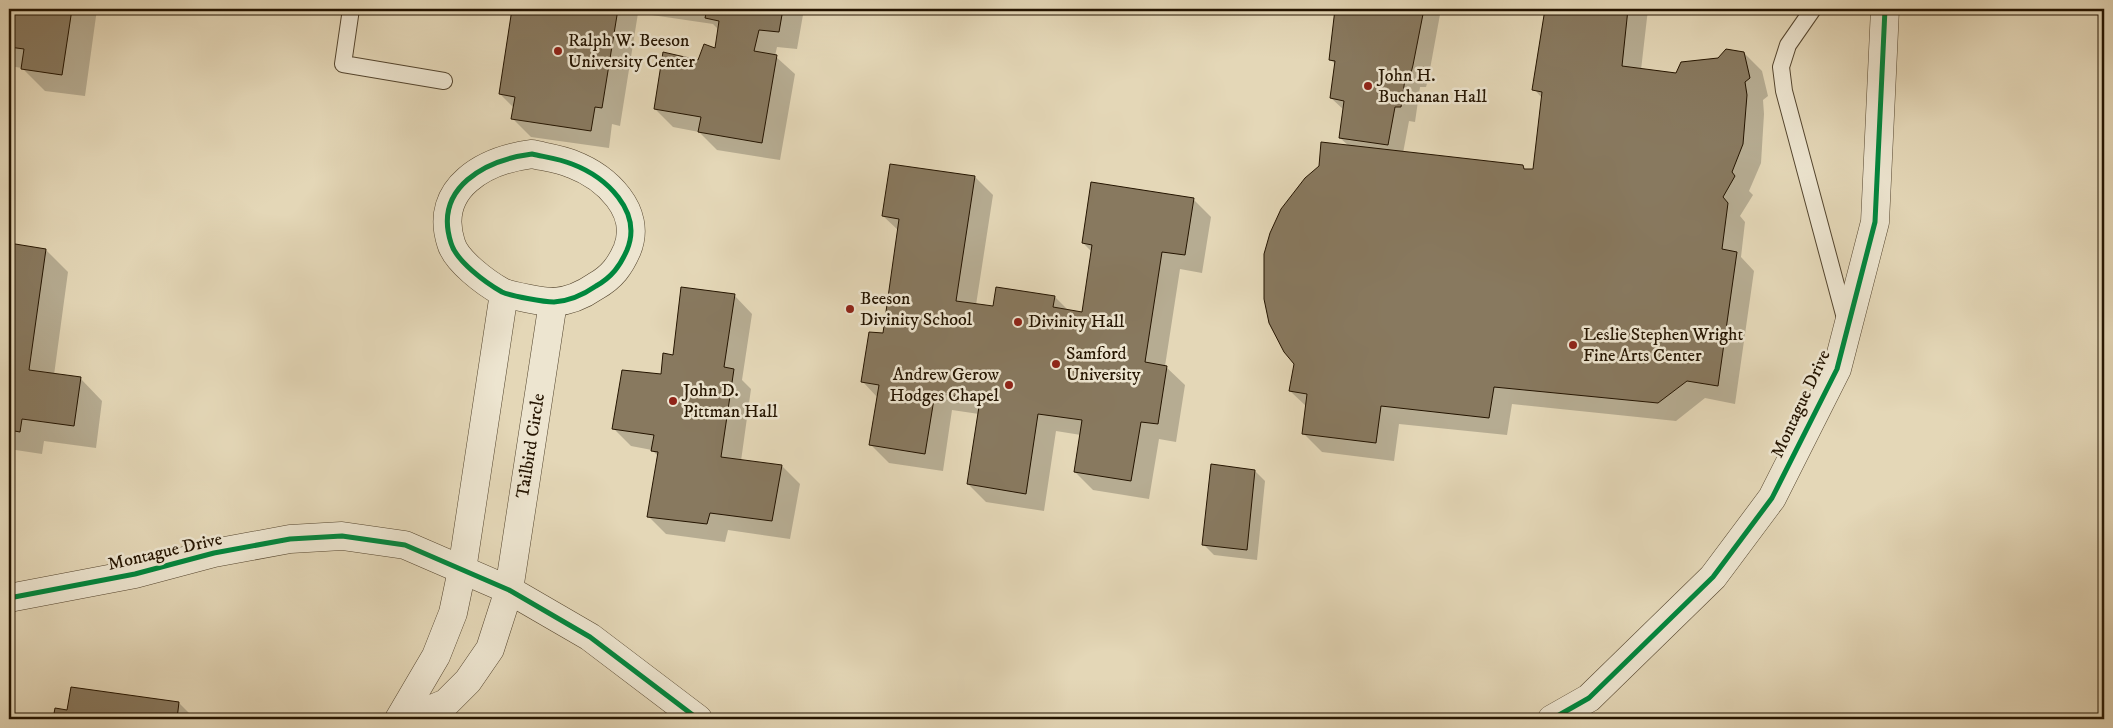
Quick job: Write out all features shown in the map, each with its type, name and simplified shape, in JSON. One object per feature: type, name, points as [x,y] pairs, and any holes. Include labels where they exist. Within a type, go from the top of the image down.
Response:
[{"type":"street","name":"Montague Drive","points":[[1552,719],[1588,698],[1713,577],[1772,498],[1836,369],[1875,222],[1885,9]]},
{"type":"street","points":[[532,154],[573,164],[589,173],[621,200],[630,216],[632,234],[621,264],[607,280],[582,295],[553,302],[504,292],[459,259],[451,244],[448,223],[450,210],[457,192],[470,176],[487,166],[512,157],[532,154]]},
{"type":"street","points":[[399,719],[436,656],[453,613],[462,570],[504,292]]},
{"type":"street","name":"Tailbird Circle","points":[[408,719],[446,703],[468,680],[490,649],[509,590],[553,302]]},
{"type":"street","name":"Montague Drive","points":[[9,598],[135,574],[214,553],[290,539],[342,536],[405,545],[509,590],[590,637],[698,719]]},
{"type":"lane","points":[[351,9],[343,64],[444,81]]},
{"type":"lane","points":[[1813,9],[1788,44],[1781,67],[1784,91],[1847,326]]},
{"type":"building","points":[[9,9],[72,9],[62,75],[21,69],[24,49],[9,47]]},
{"type":"building","name":"Ralph W. Beeson University Center","points":[[512,9],[618,9],[602,108],[595,107],[591,131],[511,119],[515,97],[499,94]]},
{"type":"building","name":"Ralph W. Beeson University Center","points":[[707,9],[783,9],[779,32],[759,30],[754,51],[777,55],[762,143],[698,132],[701,117],[654,109],[663,52],[698,60],[704,44],[715,48],[719,21],[705,18]]},
{"type":"building","name":"John H. Buchanan Hall","points":[[1335,9],[1424,9],[1411,73],[1406,72],[1401,107],[1395,107],[1388,145],[1339,138],[1344,101],[1330,98],[1335,61],[1329,60]]},
{"type":"building","points":[[1545,9],[1628,9],[1622,66],[1676,73],[1681,62],[1718,58],[1726,49],[1744,52],[1750,78],[1745,82],[1747,95],[1743,144],[1732,172],[1735,176],[1723,197],[1728,203],[1722,249],[1737,252],[1718,386],[1687,381],[1658,403],[1494,387],[1489,418],[1381,406],[1376,443],[1302,434],[1307,394],[1289,391],[1294,364],[1284,352],[1269,323],[1264,299],[1264,254],[1270,233],[1281,209],[1305,178],[1319,166],[1321,142],[1523,165],[1524,169],[1533,169],[1542,92],[1532,90]]},
{"type":"building","name":"Divinity Hall","points":[[890,164],[975,176],[956,301],[993,306],[996,287],[1055,296],[1053,307],[1082,312],[1092,245],[1082,243],[1091,182],[1194,198],[1185,255],[1162,252],[1145,362],[1167,366],[1158,424],[1141,422],[1131,481],[1074,472],[1082,420],[1038,414],[1026,494],[967,484],[980,400],[935,393],[925,454],[869,445],[879,385],[861,382],[869,332],[883,333],[899,219],[882,216]]},
{"type":"building","points":[[9,243],[46,249],[29,370],[81,377],[74,426],[22,419],[20,432],[9,430]]},
{"type":"building","name":"John D. Pittman Hall","points":[[681,287],[735,294],[724,367],[734,369],[721,457],[782,465],[772,521],[710,513],[707,524],[647,517],[658,452],[651,451],[654,435],[612,429],[622,370],[661,374],[663,353],[673,355]]},
{"type":"building","points":[[1211,464],[1255,470],[1247,550],[1202,545]]},
{"type":"building","points":[[71,687],[179,702],[177,719],[53,719],[55,708],[67,710]]},
{"type":"cycle path","points":[[1552,719],[1589,698],[1713,577],[1772,498],[1837,369],[1875,222],[1885,9]]},
{"type":"cycle path","points":[[532,154],[567,162],[597,177],[618,197],[626,209],[630,222],[631,236],[627,250],[615,271],[607,279],[591,289],[576,297],[565,300],[543,301],[502,292],[465,264],[451,243],[447,223],[450,206],[457,192],[467,180],[481,170],[497,163],[532,154]]},
{"type":"cycle path","points":[[9,598],[135,574],[214,553],[290,539],[342,536],[405,545],[509,590],[590,637],[698,719]]},
{"type":"place","name":"Ralph W. Beeson University Center","points":[[558,51]]},
{"type":"place","name":"John H. Buchanan Hall","points":[[1368,86]]},
{"type":"place","name":"Beeson Divinity School","points":[[850,309]]},
{"type":"place","name":"Divinity Hall","points":[[1018,322]]},
{"type":"place","name":"Leslie Stephen Wright Fine Arts Center","points":[[1573,345]]},
{"type":"place","name":"Samford University","points":[[1056,364]]},
{"type":"place","name":"Andrew Gerow Hodges Chapel","points":[[1009,385]]},
{"type":"place","name":"John D. Pittman Hall","points":[[673,401]]}]
